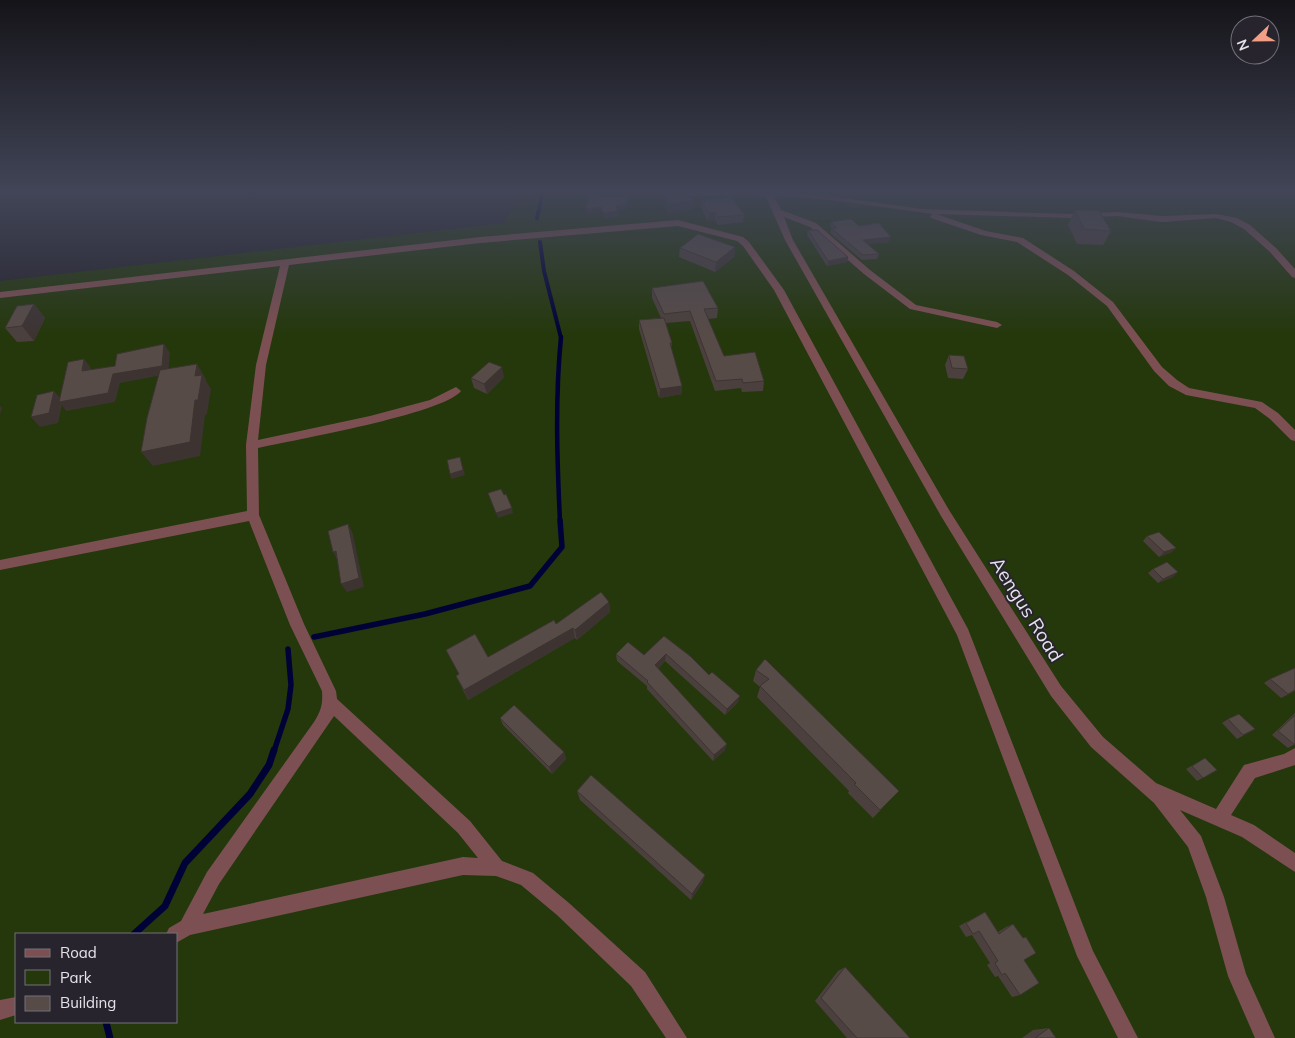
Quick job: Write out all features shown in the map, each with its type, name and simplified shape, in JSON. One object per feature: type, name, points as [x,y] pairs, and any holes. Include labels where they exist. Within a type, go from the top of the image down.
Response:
[{"type":"street","points":[[0,295],[487,239]]},
{"type":"street","points":[[741,239],[746,244],[779,290],[963,633],[1086,956],[1128,1038]]},
{"type":"street","name":"Aengus Road","points":[[789,239],[945,513],[1056,691],[1097,742],[1150,788],[1172,810],[1195,842],[1215,897],[1237,976],[1265,1038]]},
{"type":"street","points":[[830,239],[867,272],[913,307],[997,325]]},
{"type":"street","points":[[1017,239],[1071,273],[1110,304],[1158,369],[1173,383],[1186,391],[1258,405],[1274,416],[1295,437]]},
{"type":"street","points":[[1262,239],[1295,275]]},
{"type":"street","points":[[181,931],[213,878],[319,727],[327,714],[330,702],[324,679],[297,625],[253,515],[252,446],[263,357],[285,262]]},
{"type":"street","points":[[252,446],[361,422],[434,403],[456,391]]},
{"type":"street","points":[[0,564],[253,515]]},
{"type":"street","points":[[330,702],[464,827],[496,866]]},
{"type":"street","points":[[1219,819],[1250,771],[1295,756]]},
{"type":"street","points":[[1150,788],[1255,836],[1295,863]]},
{"type":"street","points":[[181,931],[463,866],[496,866],[527,879],[563,909],[638,979],[677,1038]]},
{"type":"street","points":[[0,1010],[15,1006]]},
{"type":"green space","points":[[362,239],[1295,239],[1295,1038],[0,1038],[0,281]]},
{"type":"building","points":[[691,239],[713,239],[735,247],[716,262],[680,248]]},
{"type":"building","points":[[814,239],[828,239],[848,257],[828,261]]},
{"type":"building","points":[[845,239],[868,239],[863,240],[879,254],[863,255]]},
{"type":"building","points":[[703,281],[718,308],[704,309],[724,356],[755,352],[764,381],[743,383],[742,379],[716,381],[690,311],[664,314],[652,288]]},
{"type":"building","points":[[34,304],[22,326],[5,328],[17,306]]},
{"type":"building","points":[[664,318],[682,386],[660,389],[639,320]]},
{"type":"building","points":[[164,344],[162,366],[113,374],[108,393],[59,402],[68,362],[84,359],[82,371],[115,366],[117,354]]},
{"type":"building","points":[[949,355],[964,356],[968,369],[952,368]]},
{"type":"building","points":[[489,362],[502,367],[484,384],[471,378]]},
{"type":"building","points":[[197,364],[195,376],[202,375],[198,400],[195,400],[190,442],[141,452],[147,418],[160,370]]},
{"type":"building","points":[[54,391],[49,413],[31,417],[37,395]]},
{"type":"building","points":[[460,457],[463,470],[450,474],[447,460]]},
{"type":"building","points":[[501,489],[504,495],[506,494],[512,508],[496,513],[488,493]]},
{"type":"building","points":[[348,524],[359,578],[341,584],[336,551],[333,552],[328,531]]},
{"type":"building","points":[[1159,532],[1176,548],[1164,552],[1147,536]]},
{"type":"building","points":[[1167,562],[1178,572],[1163,579],[1153,569]]},
{"type":"building","points":[[601,592],[609,602],[575,630],[573,628],[464,690],[456,676],[459,674],[446,650],[475,634],[488,657],[554,620],[556,624]]},
{"type":"building","points":[[664,636],[690,656],[709,675],[712,672],[740,696],[727,709],[666,654],[655,665],[727,744],[714,755],[648,681],[616,654],[628,642],[644,655]]},
{"type":"building","points":[[765,659],[899,791],[880,810],[854,784],[856,783],[760,686],[769,679],[756,670]]},
{"type":"building","points":[[1295,668],[1295,690],[1288,694],[1270,679]]},
{"type":"building","points":[[514,705],[564,752],[549,767],[500,718]]},
{"type":"building","points":[[1239,714],[1255,729],[1243,735],[1228,719]]},
{"type":"building","points":[[1295,715],[1295,745],[1278,731]]},
{"type":"building","points":[[1205,758],[1217,770],[1203,778],[1192,766]]},
{"type":"building","points":[[591,775],[705,875],[692,894],[577,791]]},
{"type":"building","points":[[985,912],[999,934],[1013,924],[1023,938],[1026,937],[1036,953],[1024,960],[1039,983],[1020,995],[1005,973],[1002,975],[995,963],[998,961],[979,931],[973,934],[966,923]]},
{"type":"building","points":[[845,967],[910,1038],[857,1038],[821,998]]},
{"type":"building","points":[[1049,1028],[1056,1038],[1035,1038]]},
{"type":"waterway","points":[[540,242],[544,271],[561,338]]},
{"type":"waterway","points":[[560,521],[557,429],[561,338]]},
{"type":"waterway","points":[[314,637],[425,614],[530,586],[562,547],[560,520]]},
{"type":"waterway","points":[[274,751],[288,709],[291,685],[288,649]]},
{"type":"waterway","points":[[135,933],[165,906],[185,863],[250,794],[269,765],[274,750]]},
{"type":"waterway","points":[[106,1023],[110,1038]]}]
